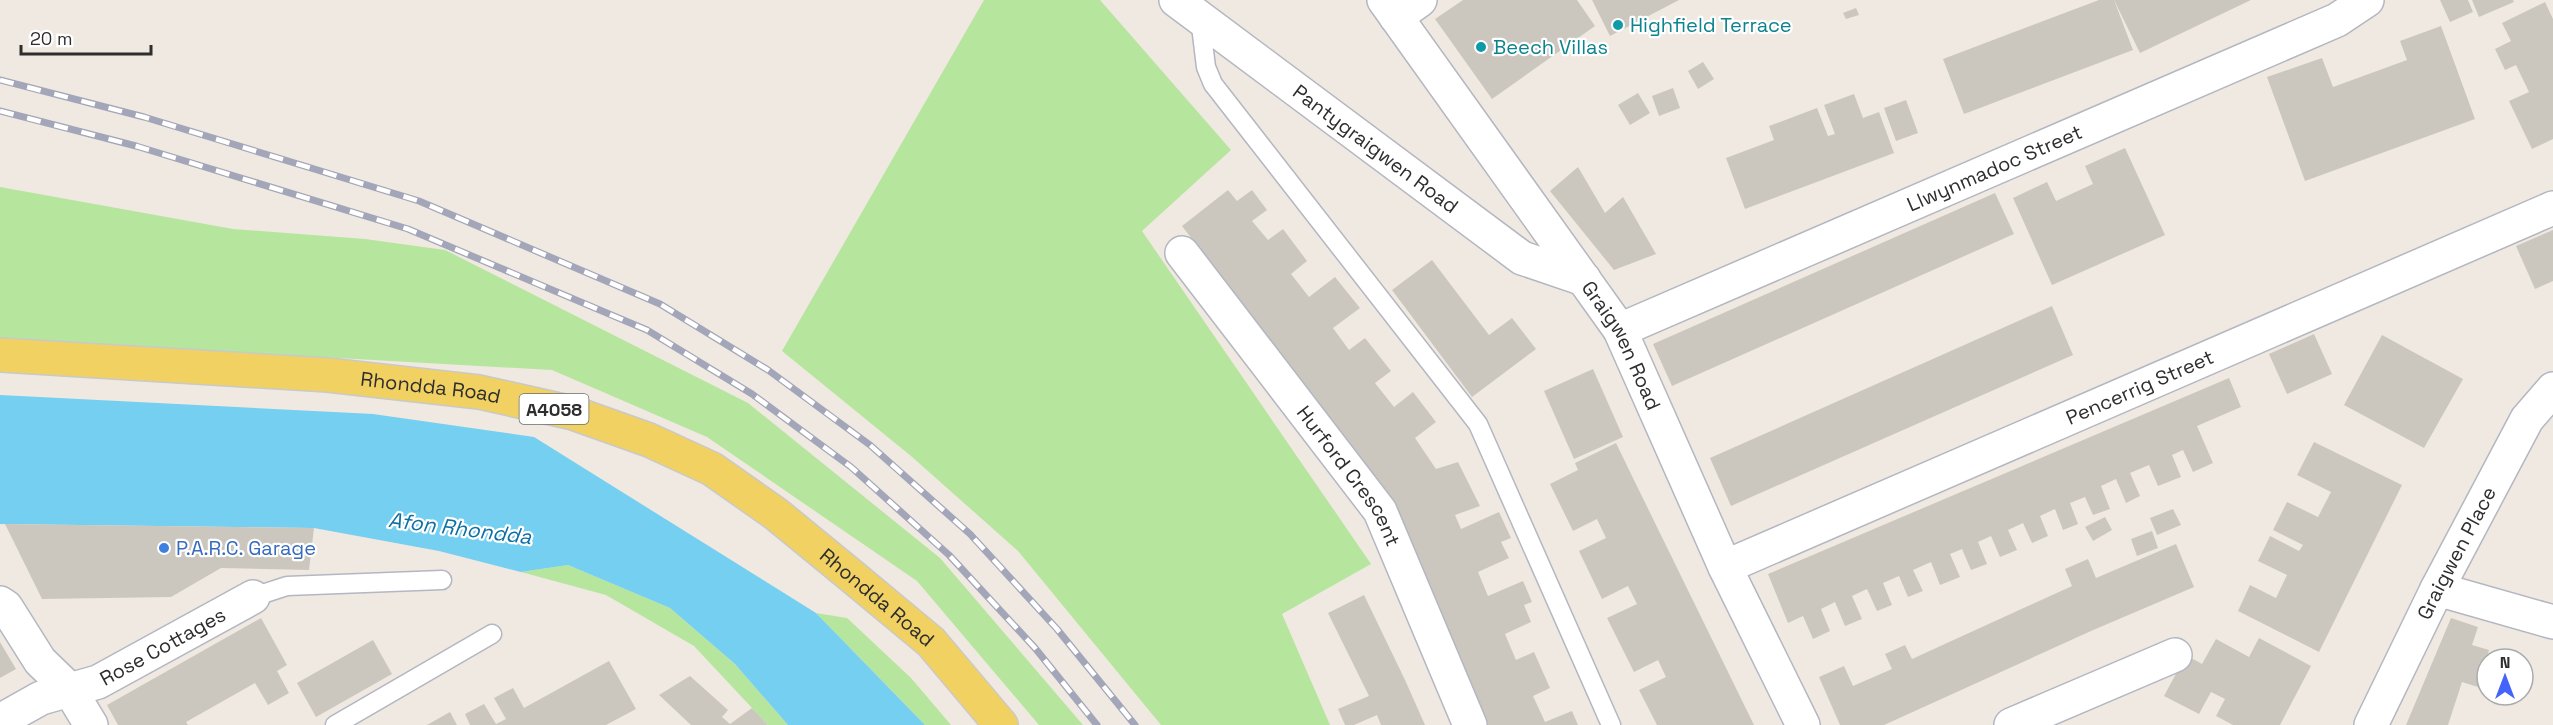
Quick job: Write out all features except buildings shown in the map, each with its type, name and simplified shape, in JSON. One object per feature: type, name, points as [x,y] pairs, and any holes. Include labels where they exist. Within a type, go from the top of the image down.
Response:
[{"type":"main road","name":"Rhondda Road","points":[[0,355],[328,375],[479,392],[573,413],[649,440],[712,469],[776,514],[932,642],[1001,725]]},
{"type":"street","name":"Llwynmadoc Street","points":[[1620,330],[2337,21],[2367,0]]},
{"type":"street","name":"Graigwen Road","points":[[1400,6],[1620,330],[1725,567],[1803,725]]},
{"type":"street","name":"Pantygraigwen Road","points":[[1188,9],[1522,258],[1584,279]]},
{"type":"street","name":"Pencerrig Street","points":[[1725,567],[2553,208]]},
{"type":"street","name":"Hurford Crescent","points":[[1182,252],[1380,511],[1470,725]]},
{"type":"street","name":"Graigwen Place","points":[[2371,725],[2437,589],[2527,419],[2553,389]]},
{"type":"street","points":[[2437,589],[2553,622]]},
{"type":"street","name":"Rose Cottages","points":[[0,721],[41,698],[98,682],[253,597]]},
{"type":"street","points":[[0,603],[6,607],[40,661],[70,690],[91,725]]},
{"type":"street","points":[[2011,725],[2175,656]]},
{"type":"lane","points":[[1188,9],[1213,84],[1478,424],[1611,725]]},
{"type":"lane","points":[[253,597],[287,586],[442,580]]},
{"type":"lane","points":[[335,725],[492,634]]},
{"type":"green space","points":[[984,0],[1100,0],[1231,150],[1142,231],[1371,564],[1282,614],[1330,725],[1161,725],[1018,551],[911,456],[782,351]]},
{"type":"green space","points":[[0,187],[233,229],[365,239],[445,250],[748,403],[940,558],[1083,725],[1039,725],[917,581],[707,437],[552,370],[0,339]]},
{"type":"green space","points":[[568,565],[670,608],[735,664],[788,725],[768,725],[694,646],[606,595],[521,572]]},
{"type":"green space","points":[[816,613],[847,618],[911,678],[951,725],[925,725]]},
{"type":"water","name":"Afon Rhondda","points":[[0,395],[373,414],[534,437],[816,613],[925,725],[788,725],[735,664],[670,608],[568,565],[521,572],[439,551],[314,528],[0,524]]},
{"type":"railway","points":[[0,80],[144,117],[419,201],[660,304],[768,370],[870,445],[970,534],[1057,629],[1135,725]]},
{"type":"railway","points":[[0,111],[136,146],[408,229],[647,330],[752,394],[851,467],[949,555],[1035,648],[1097,725]]},
{"type":"place","name":"Highfield Terrace","points":[[1618,25]]},
{"type":"place","name":"Beech Villas","points":[[1481,47]]},
{"type":"place","name":"P.A.R.C. Garage","points":[[164,548]]}]
